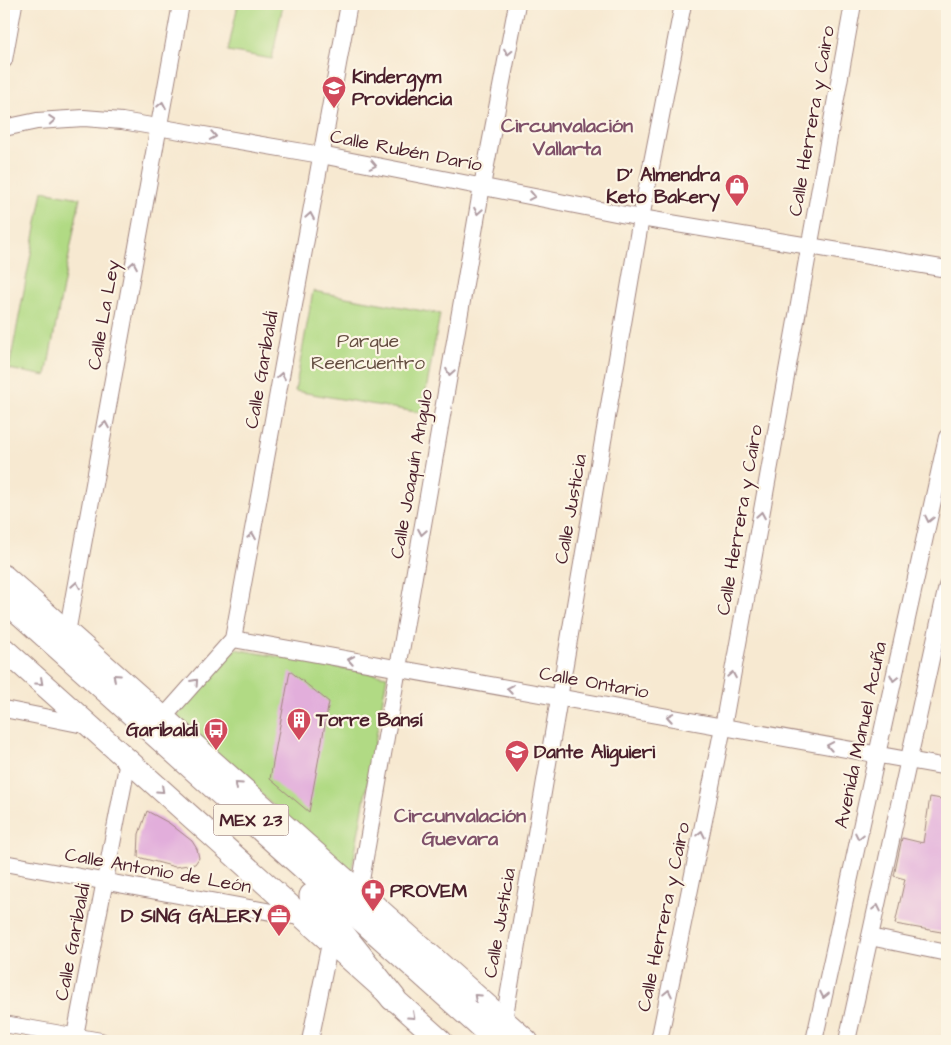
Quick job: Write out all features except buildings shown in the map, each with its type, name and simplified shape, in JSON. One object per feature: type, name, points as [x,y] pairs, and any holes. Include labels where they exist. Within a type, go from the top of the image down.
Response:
[{"type":"main road","points":[[4,576],[359,892],[501,1031],[527,1041]]},
{"type":"main road","name":"MEX 23","points":[[4,598],[226,798],[501,1031]]},
{"type":"main road","name":"MEX 23","points":[[4,616],[308,907],[475,1041]]},
{"type":"main road","points":[[4,649],[128,761],[308,907],[392,998]]},
{"type":"main road","points":[[226,798],[316,854]]},
{"type":"main road","points":[[308,907],[330,943],[441,1041]]},
{"type":"street","points":[[4,60],[14,4]]},
{"type":"street","name":"Calle La Ley","points":[[67,633],[181,4]]},
{"type":"street","name":"Calle Garibaldi","points":[[234,639],[349,4]]},
{"type":"street","name":"Calle Joaquín Angulo","points":[[359,892],[482,186],[516,4]]},
{"type":"street","name":"Calle Justicia","points":[[501,1031],[641,218],[683,4]]},
{"type":"street","name":"Calle Herrera y Cairo","points":[[659,1041],[723,727],[853,4]]},
{"type":"street","name":"Calle Rubén Darío","points":[[4,128],[37,121],[84,118],[122,121],[321,155],[641,218],[947,268]]},
{"type":"street","name":"Avenida Manuel Acuña","points":[[814,1041],[947,437]]},
{"type":"street","points":[[847,1041],[947,586]]},
{"type":"street","points":[[163,718],[234,639]]},
{"type":"street","name":"Calle Ontario","points":[[234,639],[947,767]]},
{"type":"street","points":[[4,709],[89,726]]},
{"type":"street","name":"Calle Garibaldi","points":[[74,1039],[128,761]]},
{"type":"street","name":"Calle Antonio de León","points":[[4,863],[106,882],[308,907]]},
{"type":"street","points":[[870,937],[947,954]]},
{"type":"street","points":[[310,1041],[330,943]]},
{"type":"street","points":[[4,1024],[74,1039],[102,1041]]},
{"type":"green space","points":[[238,4],[283,4],[272,59],[228,51]]},
{"type":"green space","points":[[43,191],[80,198],[46,376],[9,369]]},
{"type":"green space","name":"Parque Reencuentro","points":[[313,291],[440,314],[422,413],[295,391]]},
{"type":"green space","points":[[235,649],[387,676],[351,874],[175,718]]},
{"type":"place","name":"Kindergym Providencia","points":[[334,109]]},
{"type":"place","name":"D' Almendra Keto Bakery","points":[[737,207]]},
{"type":"place","name":"Torre Bansí","points":[[299,741]]},
{"type":"place","name":"Garibaldi","points":[[216,751]]},
{"type":"place","name":"Dante Aliguieri","points":[[517,773]]},
{"type":"place","name":"PROVEM","points":[[373,912]]},
{"type":"place","name":"D SING GALERY","points":[[279,937]]},
{"type":"district","name":"Circunvalación Vallarta","points":[[567,138]]},
{"type":"district","name":"Circunvalación Guevara","points":[[460,828]]}]
